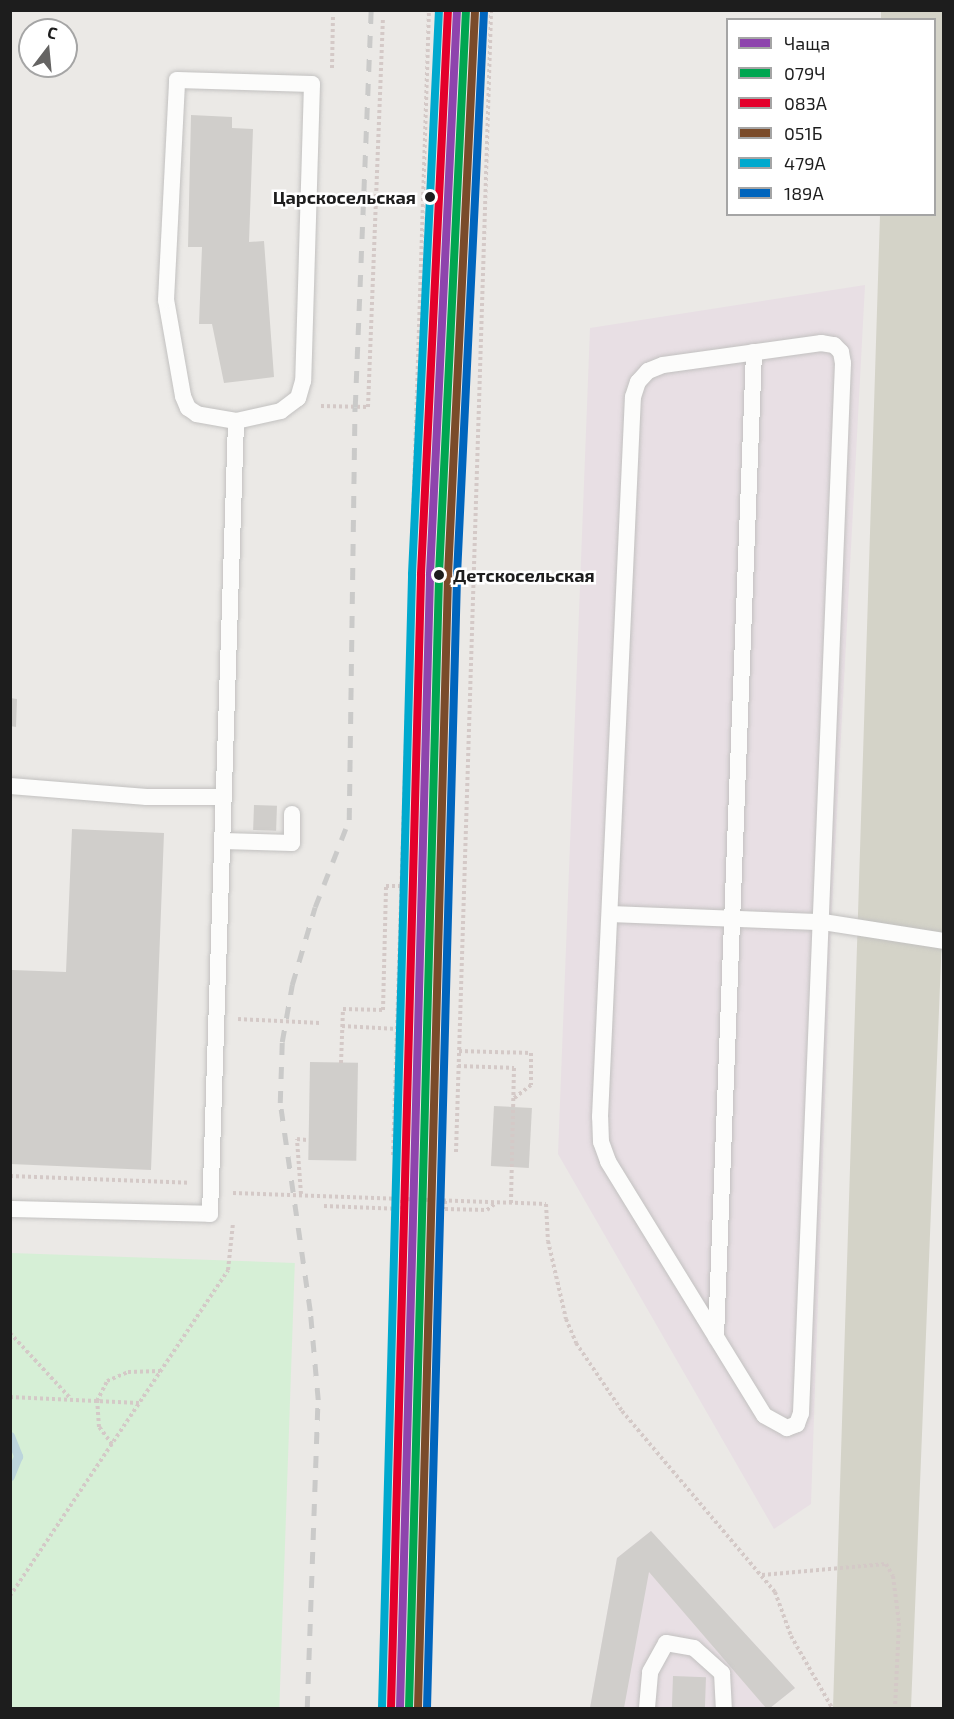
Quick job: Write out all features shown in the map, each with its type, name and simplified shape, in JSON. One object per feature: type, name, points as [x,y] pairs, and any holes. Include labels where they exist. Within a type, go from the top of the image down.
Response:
[{"type":"lane","points":[[177,80],[312,84],[303,381],[298,398],[281,411],[236,421],[197,414],[188,408],[167,311],[177,80]]},
{"type":"lane","points":[[821,343],[834,345],[843,363],[823,922],[801,1413],[797,1424],[787,1428],[764,1415],[608,1161],[601,1142],[610,914],[633,397],[638,382],[648,371],[754,352],[821,343]]},
{"type":"lane","points":[[716,1337],[734,919],[754,352]]},
{"type":"lane","points":[[10,1209],[210,1214],[236,421]]},
{"type":"lane","points":[[10,786],[147,797],[223,797]]},
{"type":"lane","points":[[223,841],[292,843],[292,814]]},
{"type":"lane","points":[[610,914],[823,922],[944,941]]},
{"type":"lane","points":[[647,1708],[650,1672],[666,1643],[694,1648],[722,1673],[724,1708]]},
{"type":"path","points":[[393,1155],[429,10]]},
{"type":"path","points":[[456,1152],[491,10]]},
{"type":"path","points":[[320,406],[368,407],[383,19]]},
{"type":"path","points":[[341,1063],[343,1009],[383,1010],[386,886],[402,886]]},
{"type":"path","points":[[238,1019],[320,1023]]},
{"type":"path","points":[[342,1026],[397,1029]]},
{"type":"path","points":[[459,1051],[531,1053],[531,1084],[513,1099]]},
{"type":"path","points":[[458,1066],[513,1068],[511,1203]]},
{"type":"path","points":[[301,1194],[297,1139],[307,1140]]},
{"type":"path","points":[[10,1176],[196,1183]]},
{"type":"path","points":[[211,1193],[301,1194],[546,1204],[551,1252],[576,1343],[622,1410],[775,1592],[791,1636],[832,1708]]},
{"type":"path","points":[[324,1206],[402,1209],[402,1199]]},
{"type":"path","points":[[445,1201],[445,1209],[487,1210],[496,1202]]},
{"type":"path","points":[[10,1596],[228,1270],[232,1244]]},
{"type":"path","points":[[10,1333],[72,1400]]},
{"type":"path","points":[[112,1444],[99,1427],[97,1401],[106,1381],[128,1372],[160,1371]]},
{"type":"path","points":[[10,1397],[139,1403]]},
{"type":"path","points":[[762,1575],[885,1564],[893,1576],[899,1623],[895,1708]]},
{"type":"shaded area","points":[[881,11],[943,11],[944,886],[911,1708],[833,1708],[880,216],[936,216],[936,18],[881,18]]},
{"type":"shaded area","points":[[865,285],[831,925],[811,1504],[774,1529],[558,1154],[590,328]]},
{"type":"shaded area","points":[[651,1531],[795,1688],[770,1708],[590,1708],[617,1558]]},
{"type":"green space","points":[[11,1253],[295,1263],[279,1708],[10,1708]]},
{"type":"building","points":[[191,115],[232,117],[232,128],[253,129],[249,242],[264,241],[274,377],[224,383],[212,324],[199,324],[202,247],[188,247]]},
{"type":"building","points":[[10,698],[17,699],[16,727],[10,726]]},
{"type":"building","points":[[254,805],[277,806],[276,831],[253,830]]},
{"type":"building","points":[[72,829],[164,833],[151,1170],[10,1164],[12,970],[66,972]]},
{"type":"building","points":[[310,1062],[358,1063],[356,1161],[308,1160]]},
{"type":"building","points":[[494,1106],[532,1108],[529,1168],[491,1166]]},
{"type":"building","points":[[651,1531],[795,1688],[770,1708],[766,1708],[649,1572],[624,1708],[590,1708],[617,1558]]},
{"type":"building","points":[[673,1676],[706,1677],[705,1708],[672,1708]]},
{"type":"waterway","points":[[10,1436],[18,1456],[10,1476]]},
{"type":"railway","points":[[307,1708],[318,1400],[310,1311],[280,1103],[282,1042],[292,985],[315,907],[349,820],[355,407],[371,10]]},
{"type":"transit line","name":"479А","points":[[382,1708],[412,574],[439,10]]},
{"type":"transit line","name":"083А","points":[[391,1708],[421,574],[448,10]]},
{"type":"transit line","name":"Чаща","points":[[400,1708],[430,574],[457,10]]},
{"type":"transit line","name":"079Ч","points":[[409,1708],[439,574],[466,10]]},
{"type":"transit line","name":"051Б","points":[[418,1708],[448,575],[475,11]]},
{"type":"transit line","name":"189А","points":[[427,1708],[457,575],[484,11]]},
{"type":"place","name":"Царскосельская","points":[[430,197]]},
{"type":"place","name":"Детскосельская","points":[[439,575]]}]
